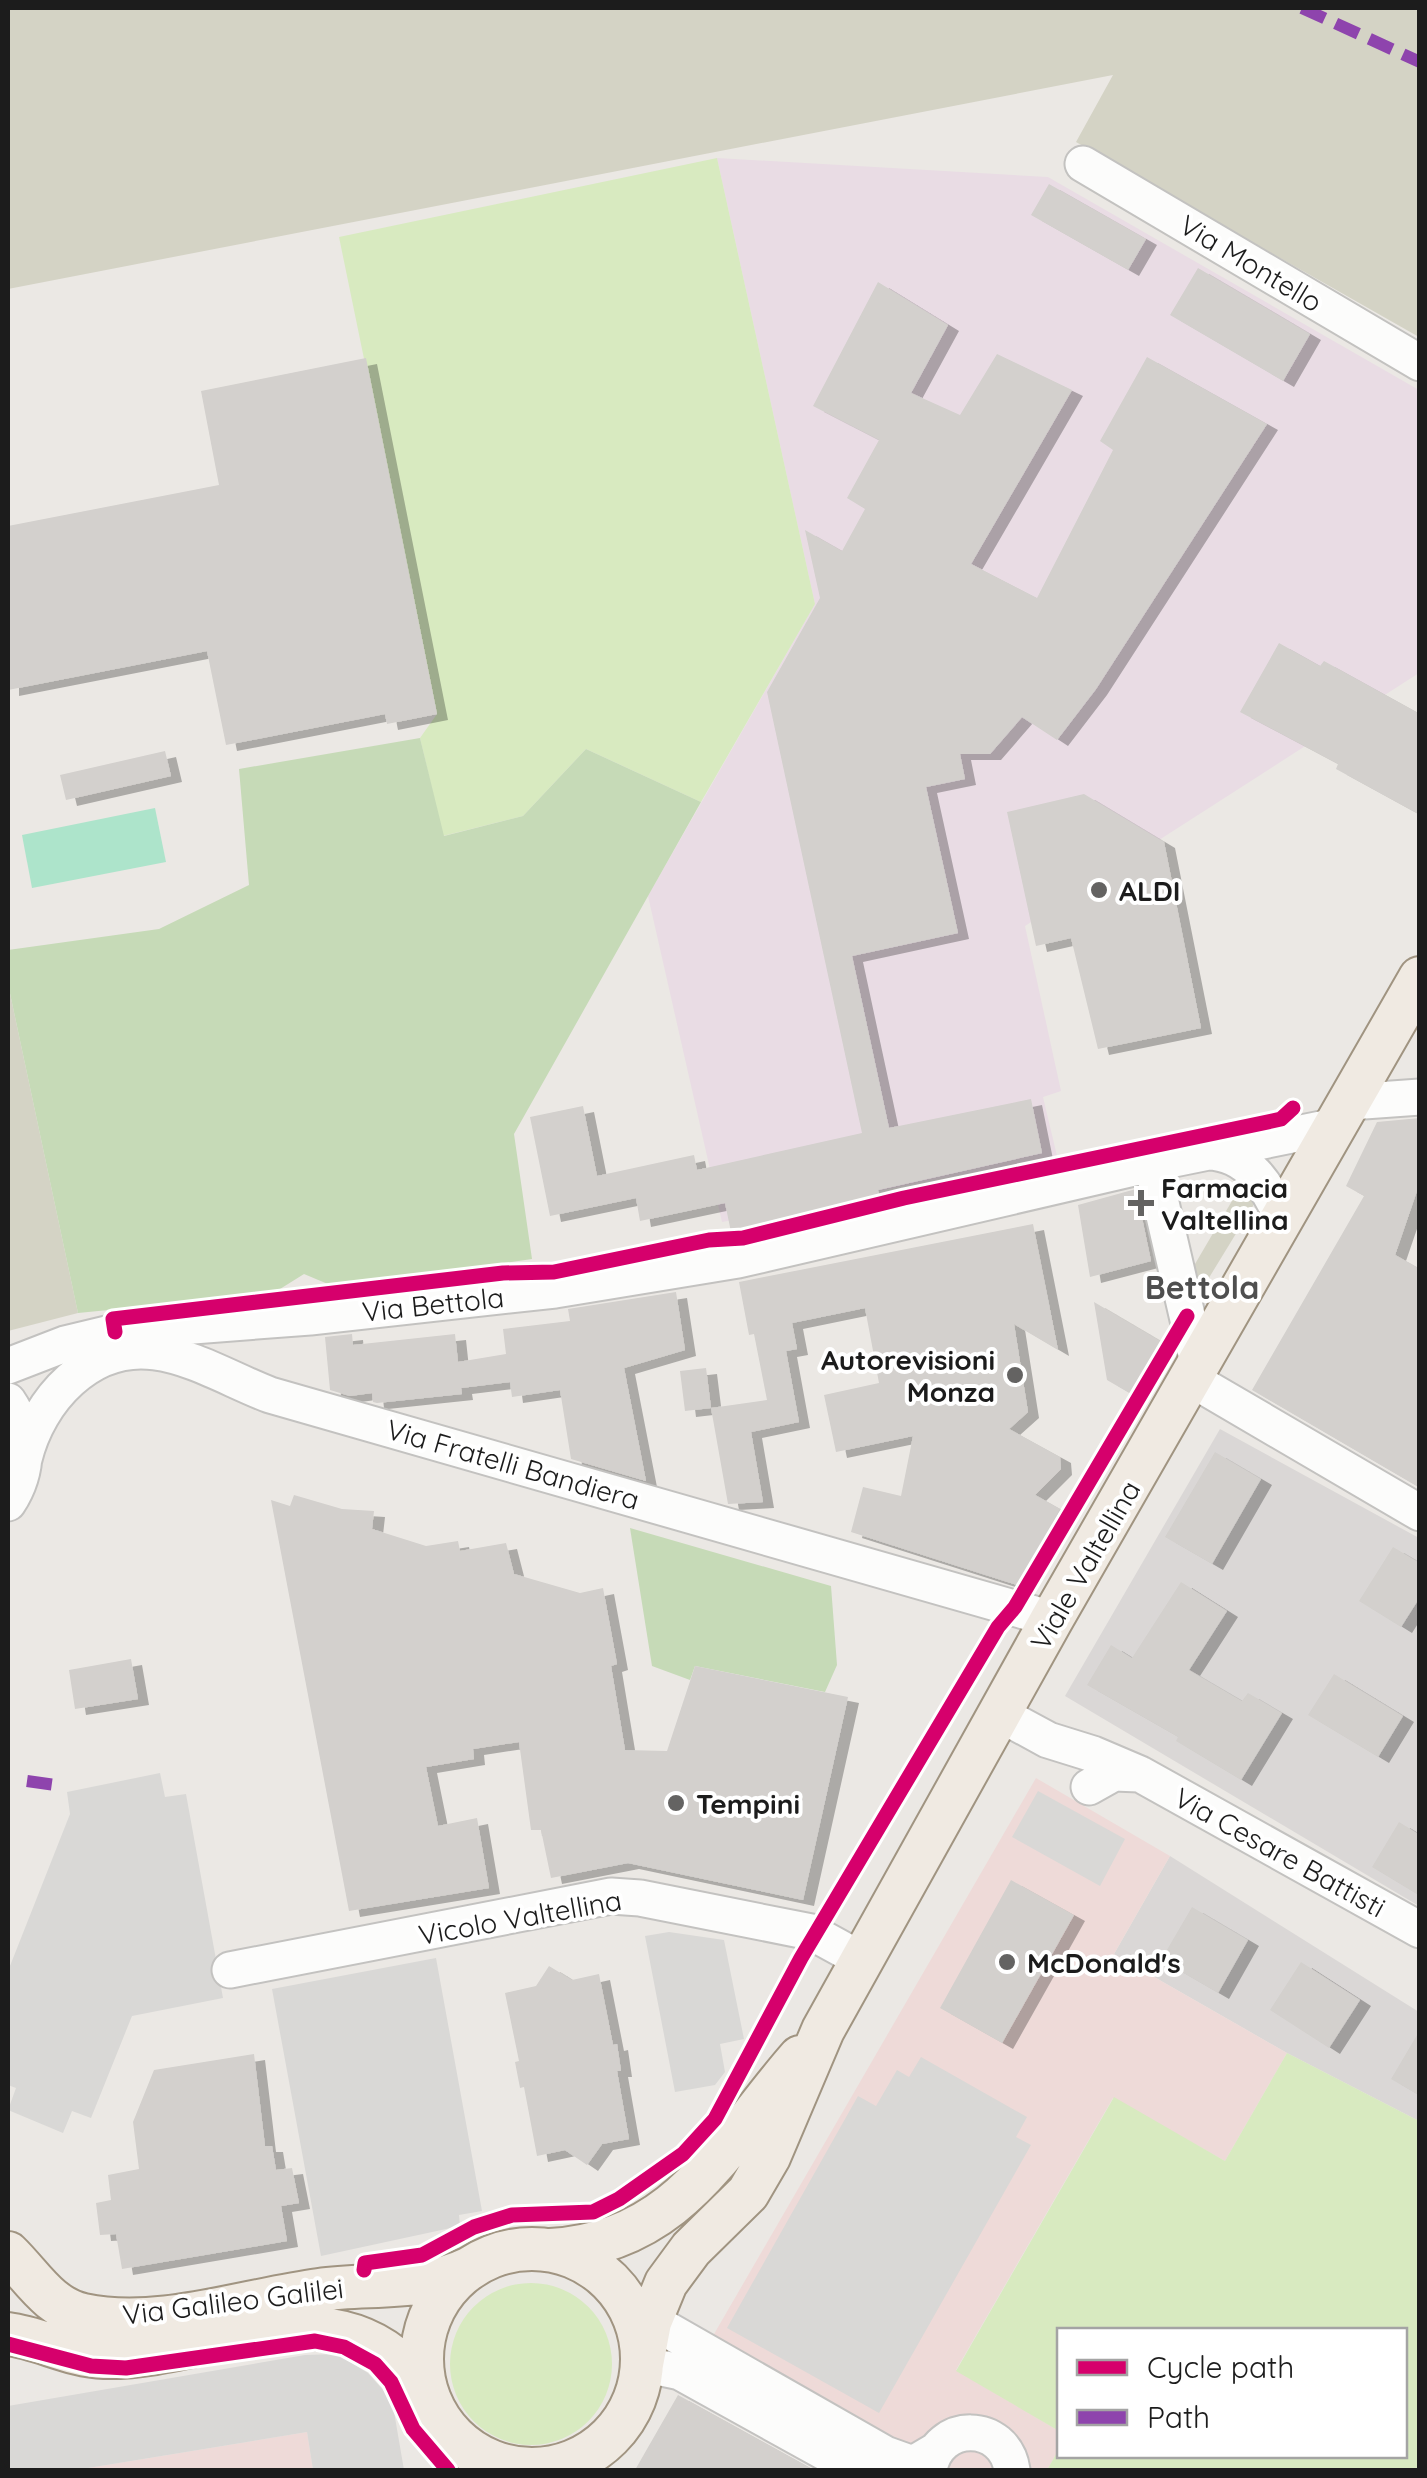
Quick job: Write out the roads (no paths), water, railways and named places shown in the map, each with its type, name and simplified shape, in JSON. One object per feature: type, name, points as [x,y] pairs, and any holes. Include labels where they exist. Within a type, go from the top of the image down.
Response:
[{"type":"main road","name":"Viale Valtellina","points":[[642,2364],[640,2316],[682,2260],[757,2179],[780,2138],[824,2030],[862,1960],[1052,1619],[1420,978]]},
{"type":"main road","name":"Viale Valtellina","points":[[535,2250],[600,2242],[638,2226],[680,2198],[708,2173],[760,2102],[824,2030]]},
{"type":"main road","points":[[640,2316],[615,2286],[592,2267],[567,2255],[511,2251],[479,2263],[451,2285],[430,2318],[422,2358],[428,2396],[441,2421],[470,2457],[522,2469],[578,2463],[608,2440],[636,2397],[642,2364]]},
{"type":"main road","name":"Via Galileo Galilei","points":[[8,2253],[44,2295],[80,2314],[108,2318],[160,2317],[318,2290],[420,2282],[448,2277],[479,2263]]},
{"type":"main road","name":"Via Galileo Galilei","points":[[8,2334],[103,2357],[153,2353],[284,2330],[331,2329],[350,2332],[379,2347],[415,2377],[428,2396]]},
{"type":"street","name":"Via Montello","points":[[1083,164],[1420,363]]},
{"type":"street","name":"Via Bettola","points":[[8,1366],[65,1344],[115,1332],[310,1318],[555,1290],[738,1260],[1206,1152],[1420,1097]]},
{"type":"street","points":[[1206,1152],[1232,1155],[1246,1165],[1269,1191],[1282,1220]]},
{"type":"street","points":[[1152,1164],[1195,1373],[1420,1513]]},
{"type":"street","name":"Via Fratelli Bandiera","points":[[8,1502],[20,1482],[38,1420],[64,1385],[83,1369],[119,1354],[155,1352],[270,1395],[1052,1619]]},
{"type":"street","points":[[8,1401],[23,1434],[24,1459]]},
{"type":"street","name":"Via Cesare Battisti","points":[[1000,1714],[1048,1740],[1140,1774],[1420,1930]]},
{"type":"street","points":[[1088,1786],[1114,1773],[1140,1774]]},
{"type":"street","name":"Vicolo Valtellina","points":[[230,1970],[611,1896],[640,1898],[811,1932],[862,1960]]},
{"type":"street","points":[[640,2316],[884,2454],[913,2464],[932,2461],[956,2434],[982,2433],[1004,2448],[1012,2470]]},
{"type":"street","points":[[642,2364],[680,2372],[857,2470]]},
{"type":"place","name":"ALDI","points":[[1099,890]]},
{"type":"place","name":"Farmacia Valtellina","points":[[1141,1203]]},
{"type":"place","name":"Autorevisioni Monza","points":[[1015,1375]]},
{"type":"place","name":"Tempini","points":[[676,1803]]},
{"type":"place","name":"McDonald's","points":[[1007,1962]]},
{"type":"district","name":"Bettola","points":[[1202,1287]]}]
